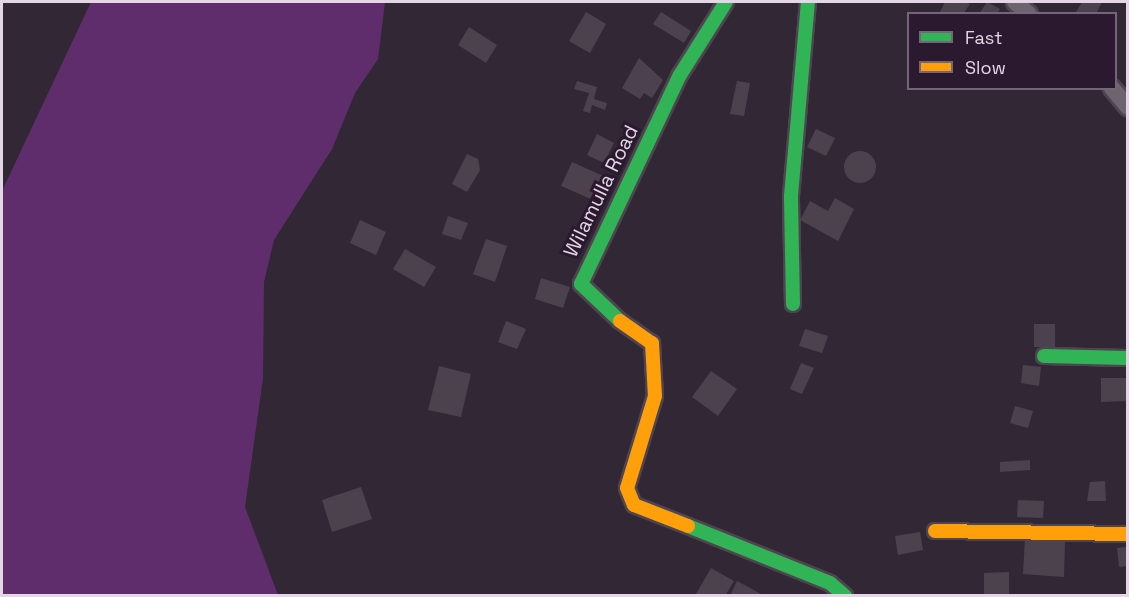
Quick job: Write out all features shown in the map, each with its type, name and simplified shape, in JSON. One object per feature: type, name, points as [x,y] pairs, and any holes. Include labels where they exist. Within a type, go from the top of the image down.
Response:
[{"type":"street","name":"Wilamulla Road","points":[[726,2],[680,75],[581,284],[606,311],[652,343],[655,396],[627,488],[634,506],[830,583],[845,596]]},
{"type":"street","points":[[793,304],[791,196],[808,2]]},
{"type":"street","points":[[1114,90],[1128,107]]},
{"type":"street","points":[[1044,356],[1128,358]]},
{"type":"street","points":[[935,531],[1128,534]]},
{"type":"shaded area","points":[[91,2],[385,2],[378,59],[355,93],[332,149],[274,240],[264,282],[263,378],[245,507],[278,595],[2,595],[2,191]]},
{"type":"building","points":[[945,2],[970,4],[964,12],[940,12]]},
{"type":"building","points":[[987,2],[1000,9],[998,12],[980,12]]},
{"type":"building","points":[[1082,2],[1102,2],[1097,12],[1076,12]]},
{"type":"building","points":[[586,12],[606,24],[590,53],[569,41]]},
{"type":"building","points":[[661,12],[691,31],[684,43],[653,24]]},
{"type":"building","points":[[469,27],[497,45],[486,63],[458,45]]},
{"type":"building","points":[[639,58],[663,80],[652,98],[644,93],[640,99],[622,88]]},
{"type":"building","points":[[577,81],[597,87],[594,99],[607,103],[605,110],[592,105],[590,113],[583,111],[589,93],[574,89]]},
{"type":"building","points":[[737,81],[750,83],[744,116],[730,114]]},
{"type":"building","points":[[816,129],[835,138],[826,156],[807,147]]},
{"type":"building","points":[[597,134],[614,143],[604,163],[587,155]]},
{"type":"building","points":[[860,151],[871,156],[876,167],[871,178],[860,183],[849,178],[844,167],[849,156]]},
{"type":"building","points":[[467,154],[478,159],[480,170],[467,192],[452,184]]},
{"type":"building","points":[[572,162],[610,179],[600,203],[561,186]]},
{"type":"building","points":[[835,198],[854,209],[838,241],[800,220],[810,201],[828,211]]},
{"type":"building","points":[[448,216],[468,223],[461,240],[442,234]]},
{"type":"building","points":[[360,220],[386,232],[376,255],[350,243]]},
{"type":"building","points":[[486,239],[507,246],[495,282],[473,274]]},
{"type":"building","points":[[405,249],[436,267],[424,287],[393,269]]},
{"type":"building","points":[[541,278],[570,287],[563,308],[535,299]]},
{"type":"building","points":[[506,321],[526,329],[517,349],[498,342]]},
{"type":"building","points":[[1034,324],[1055,324],[1055,347],[1034,347]]},
{"type":"building","points":[[805,329],[828,336],[822,353],[799,346]]},
{"type":"building","points":[[801,363],[814,368],[802,394],[790,389]]},
{"type":"building","points":[[1023,365],[1041,367],[1039,386],[1021,383]]},
{"type":"building","points":[[439,366],[471,374],[461,417],[428,410]]},
{"type":"building","points":[[711,371],[737,389],[718,416],[692,397]]},
{"type":"building","points":[[1101,378],[1128,378],[1128,401],[1101,402]]},
{"type":"building","points":[[1015,406],[1033,411],[1028,428],[1010,423]]},
{"type":"building","points":[[1030,460],[1030,470],[1000,472],[1000,462]]},
{"type":"building","points":[[1105,481],[1106,501],[1087,501],[1090,482]]},
{"type":"building","points":[[361,487],[372,519],[332,532],[322,500]]},
{"type":"building","points":[[1018,500],[1044,501],[1043,518],[1017,517]]},
{"type":"building","points":[[920,532],[923,550],[898,555],[895,536]]},
{"type":"building","points":[[1025,538],[1065,540],[1064,577],[1023,574]]},
{"type":"building","points":[[1128,547],[1128,566],[1119,567],[1117,548]]},
{"type":"building","points":[[711,568],[734,581],[725,596],[696,594]]},
{"type":"building","points":[[1009,572],[1009,596],[984,596],[984,573]]},
{"type":"building","points":[[737,581],[754,590],[764,596],[730,596]]},
{"type":"traffic: fast","points":[[620,321],[581,284],[680,75],[726,2]]},
{"type":"traffic: fast","points":[[793,304],[791,196],[808,2]]},
{"type":"traffic: fast","points":[[1044,356],[1128,358]]},
{"type":"traffic: fast","points":[[688,526],[830,583],[845,596]]},
{"type":"traffic: slow","points":[[620,321],[652,343],[655,396],[627,488],[634,505],[688,526]]},
{"type":"traffic: slow","points":[[935,531],[1128,534]]}]
